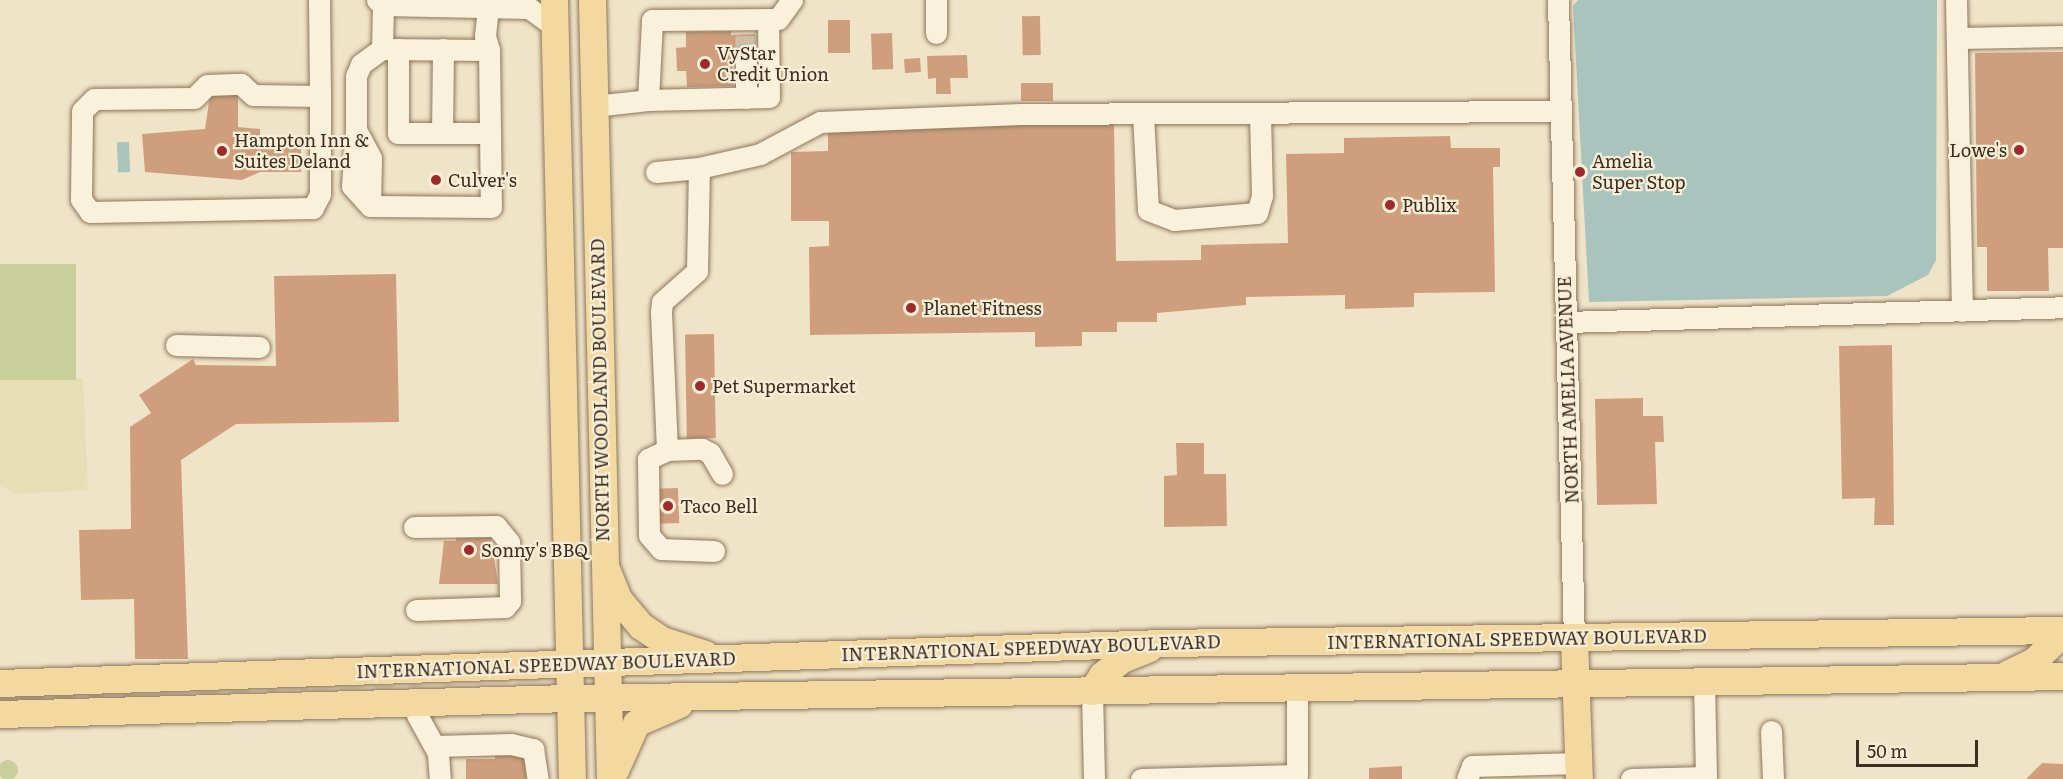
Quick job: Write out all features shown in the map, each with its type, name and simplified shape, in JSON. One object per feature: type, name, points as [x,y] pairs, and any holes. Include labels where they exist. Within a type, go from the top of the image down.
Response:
[{"type":"main road","name":"NORTH WOODLAND BOULEVARD","points":[[554,0],[572,779]]},
{"type":"main road","points":[[575,0],[593,33]]},
{"type":"main road","name":"NORTH WOODLAND BOULEVARD","points":[[592,0],[605,664],[611,779]]},
{"type":"main road","points":[[557,168],[575,216],[597,242]]},
{"type":"main road","points":[[603,561],[619,600],[642,626],[662,640],[720,659]]},
{"type":"main road","points":[[2000,677],[2034,661],[2063,631]]},
{"type":"main road","name":"INTERNATIONAL SPEEDWAY BOULEVARD","points":[[0,683],[605,664],[1163,643],[2063,631]]},
{"type":"main road","name":"NORTH AMELIA AVENUE","points":[[1574,639],[1579,771]]},
{"type":"main road","points":[[1092,691],[1102,675],[1122,659],[1163,643]]},
{"type":"main road","points":[[418,669],[418,708]]},
{"type":"main road","points":[[224,675],[239,708]]},
{"type":"main road","name":"INTERNATIONAL SPEEDWAY BOULEVARD","points":[[0,714],[239,708],[418,708],[606,697],[2063,676]]},
{"type":"main road","points":[[59,712],[68,681]]},
{"type":"main road","points":[[611,779],[624,741],[636,723],[700,697]]},
{"type":"street","points":[[319,0],[320,96],[320,194],[313,208],[90,212],[81,199],[82,111],[94,99],[194,98],[207,85],[218,84],[242,84],[253,95],[320,96]]},
{"type":"street","points":[[648,100],[652,21],[745,27],[768,19],[778,19],[792,0]]},
{"type":"street","points":[[936,0],[936,33]]},
{"type":"street","name":"NORTH AMELIA AVENUE","points":[[1557,0],[1574,639]]},
{"type":"street","points":[[1956,0],[1962,311]]},
{"type":"street","points":[[490,134],[398,133],[390,49],[380,2],[453,3],[529,8],[555,27]]},
{"type":"street","points":[[488,7],[489,50],[490,134],[490,207],[370,206],[371,158],[357,130],[356,76],[370,53],[390,49],[489,50]]},
{"type":"street","points":[[594,106],[648,100],[769,98],[768,19]]},
{"type":"street","points":[[1958,38],[2063,36]]},
{"type":"street","points":[[442,134],[443,50]]},
{"type":"street","points":[[746,58],[746,98]]},
{"type":"street","points":[[656,172],[699,168],[760,154],[835,117],[1560,111]]},
{"type":"street","points":[[1143,114],[1148,210],[1174,220],[1257,213],[1262,196],[1260,113]]},
{"type":"street","points":[[668,450],[662,302],[697,271],[699,168]]},
{"type":"street","points":[[1566,322],[2063,307]]},
{"type":"street","points":[[176,345],[259,347]]},
{"type":"street","points":[[714,550],[661,549],[649,535],[648,459],[668,450],[702,449],[710,453],[722,474]]},
{"type":"street","points":[[414,527],[496,526],[509,542],[510,601],[505,607],[416,610]]},
{"type":"street","points":[[1631,779],[1707,777],[1704,681]]},
{"type":"street","points":[[1141,779],[1297,776],[1297,688]]},
{"type":"street","points":[[1092,691],[1094,779]]},
{"type":"street","points":[[418,708],[435,746],[440,779]]},
{"type":"street","points":[[1771,731],[1773,779]]},
{"type":"street","points":[[435,746],[533,749],[538,779]]},
{"type":"street","points":[[1470,773],[1579,771]]},
{"type":"shaded area","points":[[83,378],[88,490],[18,494],[0,486],[0,380]]},
{"type":"green space","points":[[0,264],[76,264],[76,380],[0,380]]},
{"type":"green space","points":[[8,760],[15,763],[18,770],[15,777],[8,780],[1,777],[-2,770],[1,763]]},
{"type":"water","points":[[1578,0],[1937,0],[1936,260],[1928,275],[1887,296],[1589,302],[1573,6]]},
{"type":"water","points":[[117,142],[129,142],[130,172],[118,172]]},
{"type":"building","points":[[1022,16],[1040,16],[1041,55],[1023,55]]},
{"type":"building","points":[[828,20],[850,20],[850,53],[828,53]]},
{"type":"building","name":"VyStar Credit Union","points":[[731,31],[731,35],[755,34],[756,57],[732,58],[733,86],[687,87],[686,71],[677,71],[676,48],[686,47],[686,32]]},
{"type":"building","points":[[892,33],[893,69],[872,70],[871,34]]},
{"type":"building","name":"Lowe's","points":[[2063,52],[2063,248],[2048,248],[2049,291],[1987,291],[1987,247],[1977,247],[1975,53]]},
{"type":"building","points":[[967,55],[968,78],[950,78],[951,94],[936,94],[936,78],[928,79],[927,56]]},
{"type":"building","points":[[920,58],[921,72],[905,73],[904,59]]},
{"type":"building","points":[[1021,83],[1053,83],[1053,101],[1021,101]]},
{"type":"building","name":"Hampton Inn & Suites Deland","points":[[210,95],[238,95],[238,127],[260,129],[260,136],[301,136],[301,172],[260,172],[242,180],[145,172],[142,134],[205,129]]},
{"type":"building","points":[[1114,124],[1116,261],[1201,260],[1201,245],[1288,243],[1286,154],[1344,153],[1344,138],[1450,136],[1451,148],[1500,148],[1500,167],[1493,167],[1495,292],[1414,293],[1414,307],[1345,309],[1345,295],[1246,297],[1246,305],[1157,313],[1157,322],[1117,322],[1117,332],[1082,332],[1082,346],[1035,347],[1035,332],[810,335],[809,247],[829,246],[829,221],[791,221],[791,152],[828,151],[828,128]]},
{"type":"building","points":[[396,274],[399,422],[236,424],[181,460],[188,659],[135,659],[134,599],[81,600],[79,530],[131,529],[130,427],[151,413],[139,395],[193,359],[196,365],[276,366],[274,276]]},
{"type":"building","name":"Pet Supermarket","points":[[714,334],[716,438],[687,438],[685,335]]},
{"type":"building","points":[[1892,345],[1894,525],[1874,525],[1875,498],[1842,499],[1839,346]]},
{"type":"building","points":[[1643,398],[1643,416],[1663,416],[1664,442],[1655,442],[1657,504],[1597,505],[1595,399]]},
{"type":"building","points":[[1176,443],[1204,443],[1204,474],[1226,474],[1227,526],[1164,527],[1164,476],[1177,475]]},
{"type":"building","name":"Taco Bell","points":[[678,488],[679,523],[657,524],[656,489]]},
{"type":"building","name":"Sonny's BBQ","points":[[490,531],[498,584],[439,584],[444,541],[456,541],[456,532]]},
{"type":"building","points":[[495,755],[525,757],[526,779],[466,779],[466,759],[495,759]]},
{"type":"building","points":[[2042,763],[2063,764],[2063,779],[2026,779]]},
{"type":"building","points":[[1402,766],[1402,779],[1369,779],[1369,768]]},
{"type":"tunnel","points":[[746,35],[746,58]]},
{"type":"place","name":"VyStar Credit Union","points":[[705,64]]},
{"type":"place","name":"Lowe's","points":[[2019,150]]},
{"type":"place","name":"Hampton Inn & Suites Deland","points":[[222,151]]},
{"type":"place","name":"Amelia Super Stop","points":[[1580,172]]},
{"type":"place","name":"Culver's","points":[[436,180]]},
{"type":"place","name":"Publix","points":[[1390,205]]},
{"type":"place","name":"Planet Fitness","points":[[911,308]]},
{"type":"place","name":"Pet Supermarket","points":[[700,386]]},
{"type":"place","name":"Taco Bell","points":[[668,506]]},
{"type":"place","name":"Sonny's BBQ","points":[[469,550]]}]
